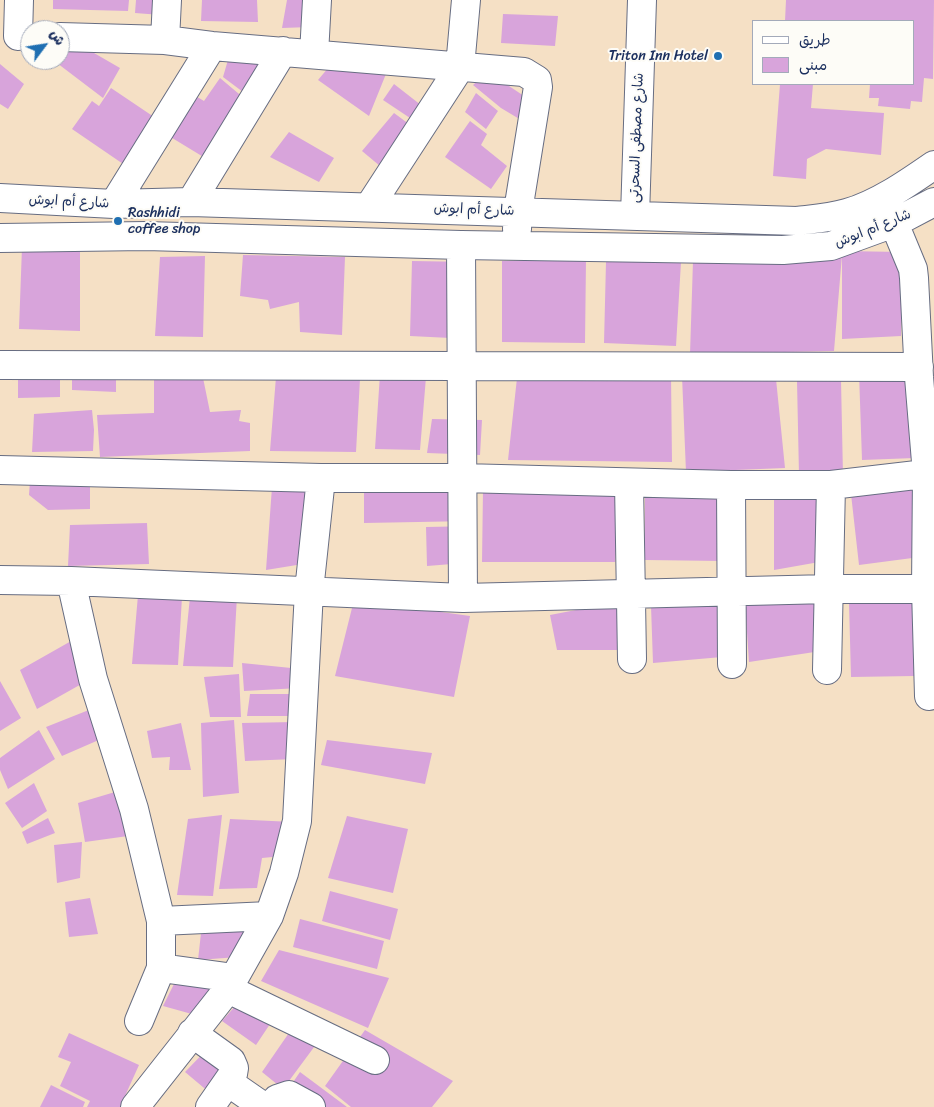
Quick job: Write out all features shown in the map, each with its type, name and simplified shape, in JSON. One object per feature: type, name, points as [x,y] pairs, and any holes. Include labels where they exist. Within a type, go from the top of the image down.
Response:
[{"type":"street","points":[[16,36],[19,0]]},
{"type":"street","points":[[165,40],[167,0]]},
{"type":"street","points":[[314,54],[317,0]]},
{"type":"street","points":[[369,206],[460,67],[466,0]]},
{"type":"street","name":"شارع مصطفى السحرتى","points":[[635,216],[642,0]]},
{"type":"street","points":[[70,38],[165,40],[212,46],[524,72],[537,80],[538,94],[518,211],[516,246]]},
{"type":"street","points":[[114,204],[212,46]]},
{"type":"street","points":[[191,202],[283,51]]},
{"type":"street","name":"شارع أم ابوش","points":[[0,198],[114,204],[191,202],[369,206],[797,221],[826,218],[848,213],[868,205],[934,165]]},
{"type":"street","name":"شارع أم ابوش","points":[[0,238],[146,236],[461,245],[783,250],[831,246],[894,223],[934,202]]},
{"type":"street","points":[[894,223],[914,269],[924,373],[930,474],[929,696]]},
{"type":"street","points":[[461,245],[463,598]]},
{"type":"street","points":[[0,365],[462,366],[924,373]]},
{"type":"street","points":[[0,470],[321,478],[462,478],[731,486],[830,485],[930,474]]},
{"type":"street","points":[[135,1107],[231,984],[269,916],[284,873],[297,821],[309,591],[321,478]]},
{"type":"street","points":[[629,483],[632,659]]},
{"type":"street","points":[[827,670],[830,485]]},
{"type":"street","points":[[731,486],[732,664]]},
{"type":"street","points":[[0,580],[71,581],[463,598],[829,589],[930,589]]},
{"type":"street","points":[[71,581],[93,680],[131,801],[161,921],[161,968],[139,1021]]},
{"type":"street","points":[[161,921],[269,916]]},
{"type":"street","points":[[161,968],[231,984],[375,1060]]},
{"type":"street","points":[[192,1034],[231,1062],[234,1068],[233,1074],[210,1107]]},
{"type":"street","points":[[228,1082],[264,1107]]},
{"type":"street","points":[[271,1107],[277,1099],[289,1095],[311,1107]]},
{"type":"building","points":[[53,0],[129,0],[128,11],[53,9]]},
{"type":"building","points":[[136,0],[162,0],[161,15],[135,13]]},
{"type":"building","points":[[202,0],[257,0],[258,22],[201,21]]},
{"type":"building","points":[[287,0],[312,0],[310,27],[282,28]]},
{"type":"building","points":[[786,0],[934,0],[933,79],[924,78],[922,102],[911,101],[910,109],[878,106],[879,98],[869,98],[870,85],[914,85],[914,20],[785,20]]},
{"type":"building","points":[[503,14],[558,16],[555,46],[501,43]]},
{"type":"building","points":[[75,42],[120,68],[103,98],[66,70],[70,70],[70,46]]},
{"type":"building","points":[[230,53],[270,60],[251,98],[223,77]]},
{"type":"building","points":[[334,61],[388,69],[369,116],[318,80]]},
{"type":"building","points":[[0,64],[24,84],[8,109],[0,104]]},
{"type":"building","points":[[488,72],[530,100],[526,123],[501,108],[473,85]]},
{"type":"building","points":[[220,78],[245,99],[210,161],[164,133],[189,92],[204,101]]},
{"type":"building","points":[[394,84],[426,109],[419,124],[383,100]]},
{"type":"building","points":[[780,85],[813,85],[811,108],[884,113],[881,155],[826,149],[807,159],[806,179],[773,176]]},
{"type":"building","points":[[111,88],[160,121],[129,168],[72,129],[92,101],[99,106]]},
{"type":"building","points":[[476,93],[498,111],[486,129],[465,112]]},
{"type":"building","points":[[394,113],[413,127],[386,171],[362,151]]},
{"type":"building","points":[[470,121],[487,134],[481,145],[507,166],[491,189],[445,157]]},
{"type":"building","points":[[289,132],[334,158],[319,182],[270,157]]},
{"type":"building","points":[[22,247],[80,249],[80,331],[19,329]]},
{"type":"building","points":[[842,251],[902,252],[901,336],[842,339],[842,255],[834,351],[690,354],[693,261]]},
{"type":"building","points":[[243,255],[345,257],[342,335],[300,332],[299,302],[270,309],[268,300],[240,296]]},
{"type":"building","points":[[205,256],[203,337],[155,336],[160,257]]},
{"type":"building","points":[[586,260],[585,343],[502,342],[502,261]]},
{"type":"building","points":[[412,261],[471,262],[471,339],[410,336]]},
{"type":"building","points":[[606,262],[681,262],[676,346],[604,343]]},
{"type":"building","points":[[18,370],[60,371],[60,397],[18,398]]},
{"type":"building","points":[[72,370],[116,370],[116,392],[72,390]]},
{"type":"building","points":[[912,371],[915,458],[862,460],[859,373]]},
{"type":"building","points":[[202,373],[210,412],[241,410],[239,421],[250,423],[250,451],[100,457],[97,415],[154,413],[154,374]]},
{"type":"building","points":[[380,374],[426,377],[420,450],[375,449]]},
{"type":"building","points":[[671,375],[672,462],[508,460],[517,378]]},
{"type":"building","points":[[682,376],[776,379],[785,468],[686,472]]},
{"type":"building","points":[[276,377],[360,379],[356,452],[270,451]]},
{"type":"building","points":[[841,380],[843,476],[799,475],[797,381]]},
{"type":"building","points":[[92,410],[94,430],[93,451],[32,452],[34,414]]},
{"type":"building","points":[[432,419],[482,420],[480,455],[427,453]]},
{"type":"building","points":[[90,478],[90,509],[48,510],[29,495],[30,480]]},
{"type":"building","points":[[364,482],[470,482],[472,521],[364,523]]},
{"type":"building","points":[[920,485],[920,557],[859,565],[851,494]]},
{"type":"building","points":[[272,487],[315,487],[309,563],[266,570]]},
{"type":"building","points":[[483,490],[620,494],[615,562],[482,562]]},
{"type":"building","points":[[645,497],[723,498],[722,561],[645,560]]},
{"type":"building","points":[[774,499],[826,500],[825,561],[774,570]]},
{"type":"building","points":[[147,523],[149,564],[68,566],[70,525]]},
{"type":"building","points":[[477,526],[477,562],[427,566],[426,527]]},
{"type":"building","points":[[138,595],[182,597],[178,665],[132,664]]},
{"type":"building","points":[[237,596],[233,667],[183,666],[190,597]]},
{"type":"building","points":[[354,600],[470,616],[454,697],[335,676]]},
{"type":"building","points":[[623,601],[619,650],[557,650],[550,615]]},
{"type":"building","points":[[818,601],[821,651],[749,662],[745,602]]},
{"type":"building","points":[[718,602],[722,657],[653,663],[651,606]]},
{"type":"building","points":[[913,602],[914,676],[851,677],[849,603]]},
{"type":"building","points":[[80,636],[101,673],[37,709],[20,670]]},
{"type":"building","points":[[242,663],[301,669],[300,688],[244,691]]},
{"type":"building","points":[[239,674],[241,717],[210,717],[204,677]]},
{"type":"building","points":[[0,681],[21,718],[0,731]]},
{"type":"building","points":[[250,694],[292,694],[293,716],[247,716]]},
{"type":"building","points":[[114,700],[124,729],[62,756],[46,727]]},
{"type":"building","points":[[234,720],[239,793],[203,797],[201,723]]},
{"type":"building","points":[[295,722],[295,759],[245,761],[242,723]]},
{"type":"building","points":[[181,723],[191,770],[169,770],[170,757],[152,758],[147,731]]},
{"type":"building","points":[[39,730],[55,759],[8,789],[0,770],[0,758]]},
{"type":"building","points":[[327,740],[432,753],[425,784],[321,765]]},
{"type":"building","points":[[34,783],[47,811],[22,828],[5,803]]},
{"type":"building","points":[[115,792],[128,836],[85,842],[78,803]]},
{"type":"building","points":[[222,815],[213,896],[177,895],[188,819]]},
{"type":"building","points":[[347,816],[408,829],[393,893],[328,878]]},
{"type":"building","points":[[48,818],[55,833],[27,844],[22,832]]},
{"type":"building","points":[[230,819],[293,822],[283,856],[262,858],[257,888],[219,889]]},
{"type":"building","points":[[82,842],[80,878],[57,883],[54,845]]},
{"type":"building","points":[[330,891],[398,909],[390,940],[322,921]]},
{"type":"building","points":[[90,898],[98,934],[69,937],[65,902]]},
{"type":"building","points":[[300,919],[384,941],[377,969],[293,947]]},
{"type":"building","points":[[259,920],[238,957],[198,960],[202,924]]},
{"type":"building","points":[[279,950],[389,978],[368,1028],[261,981]]},
{"type":"building","points":[[178,976],[221,987],[199,1016],[163,1006]]},
{"type":"building","points":[[253,986],[282,1006],[256,1045],[222,1021]]},
{"type":"building","points":[[302,1014],[323,1035],[283,1089],[262,1072]]},
{"type":"building","points":[[365,1030],[453,1081],[432,1107],[351,1107],[325,1086]]},
{"type":"building","points":[[69,1033],[139,1065],[120,1107],[87,1107],[90,1101],[60,1086],[71,1062],[58,1057]]},
{"type":"building","points":[[219,1037],[242,1060],[210,1093],[185,1072]]},
{"type":"building","points":[[300,1072],[347,1107],[276,1107]]},
{"type":"building","points":[[51,1085],[85,1102],[83,1107],[40,1107]]},
{"type":"place","name":"Triton Inn Hotel","points":[[718,56]]},
{"type":"place","name":"Rashhidi coffee shop","points":[[118,221]]}]
